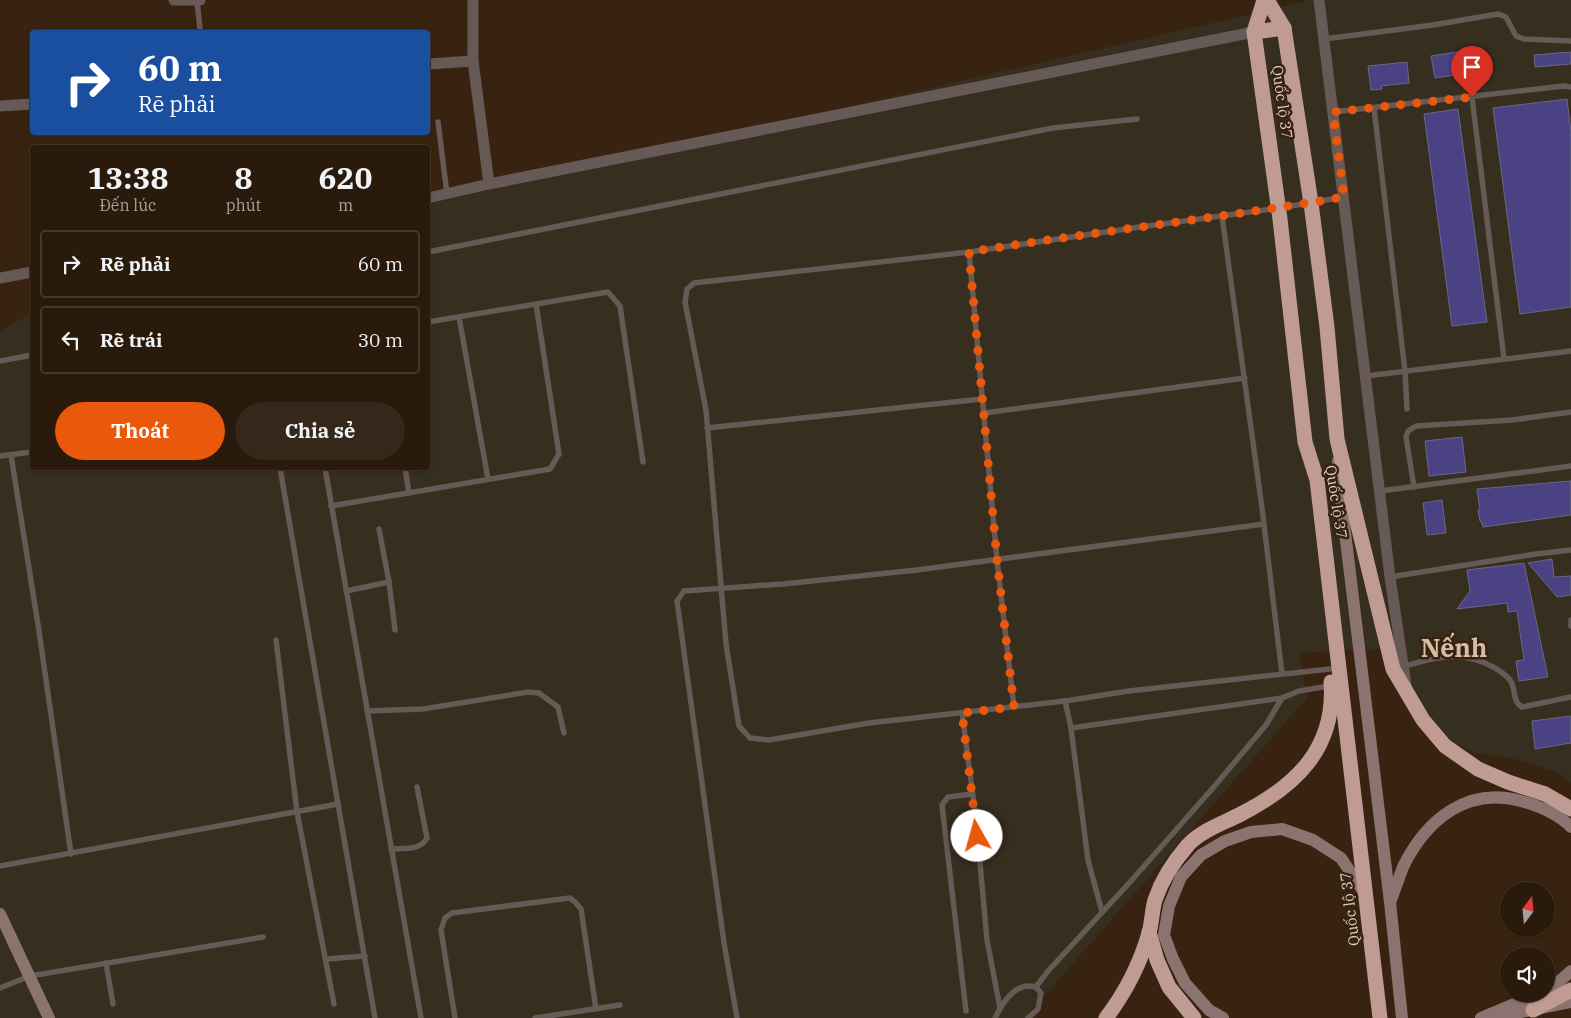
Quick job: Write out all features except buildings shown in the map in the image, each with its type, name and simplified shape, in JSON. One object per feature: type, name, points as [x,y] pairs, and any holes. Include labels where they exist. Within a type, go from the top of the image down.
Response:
[{"type":"highway","name":"Quốc lộ 37","points":[[1266,0],[1284,28],[1311,203],[1327,327],[1337,439],[1393,669],[1423,720],[1445,746],[1478,769],[1508,782],[1545,794],[1571,808]]},
{"type":"highway","name":"Quốc lộ 37","points":[[1266,0],[1254,32],[1279,208],[1305,442],[1317,480],[1380,1018]]},
{"type":"highway","points":[[1254,32],[1284,28]]},
{"type":"highway","points":[[1106,1018],[1131,980],[1149,932],[1155,900],[1168,869],[1190,843],[1217,826],[1242,814],[1293,781],[1313,757],[1327,730],[1333,700],[1332,686],[1305,442]]},
{"type":"highway","points":[[1149,932],[1157,960],[1169,987],[1194,1018]]},
{"type":"highway","points":[[1533,1010],[1571,990]]},
{"type":"main road","points":[[1337,439],[1339,483],[1390,902],[1402,1018]]},
{"type":"main road","points":[[1390,902],[1404,867],[1420,838],[1444,814],[1474,798],[1506,797],[1539,806],[1571,827]]},
{"type":"main road","points":[[1223,1018],[1209,1010],[1185,983],[1164,935],[1169,906],[1181,877],[1201,855],[1225,841],[1251,832],[1282,829],[1313,840],[1341,858],[1365,894]]},
{"type":"main road","points":[[0,914],[49,1018]]},
{"type":"main road","points":[[1555,985],[1571,971]]},
{"type":"main road","points":[[1481,1018],[1519,1002]]},
{"type":"main road","points":[[1491,1018],[1571,1002]]},
{"type":"street","points":[[174,0],[198,0]]},
{"type":"street","points":[[473,0],[473,61],[489,184]]},
{"type":"street","points":[[1319,0],[1390,577],[1402,667],[1408,694]]},
{"type":"street","points":[[430,198],[489,184],[1254,32]]},
{"type":"street","points":[[430,64],[473,61]]},
{"type":"street","points":[[0,106],[30,104]]},
{"type":"street","points":[[0,278],[30,272]]},
{"type":"lane","points":[[198,0],[200,29]]},
{"type":"lane","points":[[1324,39],[1433,25],[1498,14],[1506,17],[1516,36],[1524,39],[1571,41]]},
{"type":"lane","points":[[1333,112],[1571,86]]},
{"type":"lane","points":[[1472,97],[1504,359]]},
{"type":"lane","points":[[1374,108],[1405,371],[1407,409]]},
{"type":"lane","points":[[430,252],[1053,128],[1137,119]]},
{"type":"lane","points":[[438,122],[447,194]]},
{"type":"lane","points":[[1330,670],[1130,691],[1065,701],[869,723],[769,740],[750,738],[739,726],[726,644],[706,410],[685,302],[688,288],[694,283],[969,252],[1344,197]]},
{"type":"lane","points":[[1222,216],[1264,524],[1282,674]]},
{"type":"lane","points":[[969,252],[997,560],[1014,707]]},
{"type":"lane","points":[[430,322],[608,292],[620,306],[643,462]]},
{"type":"lane","points":[[332,506],[550,469],[559,454],[536,304]]},
{"type":"lane","points":[[459,316],[488,480]]},
{"type":"lane","points":[[1366,376],[1571,351]]},
{"type":"lane","points":[[0,361],[30,355]]},
{"type":"lane","points":[[984,413],[1244,378]]},
{"type":"lane","points":[[707,428],[982,399]]},
{"type":"lane","points":[[1414,486],[1406,437],[1408,431],[1416,426],[1512,420],[1571,412]]},
{"type":"lane","points":[[0,456],[30,452]]},
{"type":"lane","points":[[11,456],[39,631],[71,854]]},
{"type":"lane","points":[[1380,491],[1571,466]]},
{"type":"lane","points":[[280,470],[376,1018]]},
{"type":"lane","points":[[325,470],[420,1018]]},
{"type":"lane","points":[[405,470],[409,493]]},
{"type":"lane","points":[[737,1018],[724,943],[677,601],[684,591],[793,583],[997,560],[1264,524]]},
{"type":"lane","points":[[379,529],[389,582],[395,630]]},
{"type":"lane","points":[[1390,577],[1571,550]]},
{"type":"lane","points":[[346,591],[389,582]]},
{"type":"lane","points":[[1571,620],[1571,626]]},
{"type":"lane","points":[[276,640],[297,812],[334,1004]]},
{"type":"lane","points":[[1402,667],[1432,658],[1459,656],[1484,662],[1506,675],[1512,683],[1517,704],[1522,707],[1571,697]]},
{"type":"lane","points":[[1071,728],[1282,698],[1299,691],[1332,686]]},
{"type":"lane","points":[[367,711],[423,709],[528,692],[539,693],[558,707],[564,733]]},
{"type":"lane","points":[[1036,987],[1048,971],[1212,790],[1266,725],[1282,698]]},
{"type":"lane","points":[[1065,701],[1071,728],[1088,860],[1102,912]]},
{"type":"lane","points":[[962,713],[987,940],[1000,1008]]},
{"type":"lane","points":[[391,849],[418,847],[424,844],[427,838],[417,787]]},
{"type":"lane","points":[[966,1011],[942,805],[948,797],[972,794]]},
{"type":"lane","points":[[0,866],[338,804]]},
{"type":"lane","points":[[455,1018],[441,930],[445,918],[452,913],[570,898],[581,909],[596,1009]]},
{"type":"lane","points":[[0,988],[30,976],[263,937]]},
{"type":"lane","points":[[326,960],[365,956]]},
{"type":"lane","points":[[106,963],[113,1004]]},
{"type":"lane","points":[[995,1018],[1011,993],[1028,985],[1036,987],[1041,993],[1038,1009],[1028,1018]]},
{"type":"lane","points":[[536,1018],[620,1005]]},
{"type":"shaded area","points":[[1304,0],[1571,0],[1571,783],[1557,772],[1511,758],[1476,753],[1437,735],[1391,648],[1299,653],[1307,698],[1025,1018],[0,1018],[0,331],[30,314],[30,470],[430,470],[430,204],[1303,2]]},
{"type":"district","name":"Nếnh","points":[[1454,648]]},
{"type":"route","points":[[977,836],[962,713],[1014,707],[997,560],[969,252],[1344,197],[1333,112],[1472,97]]}]
